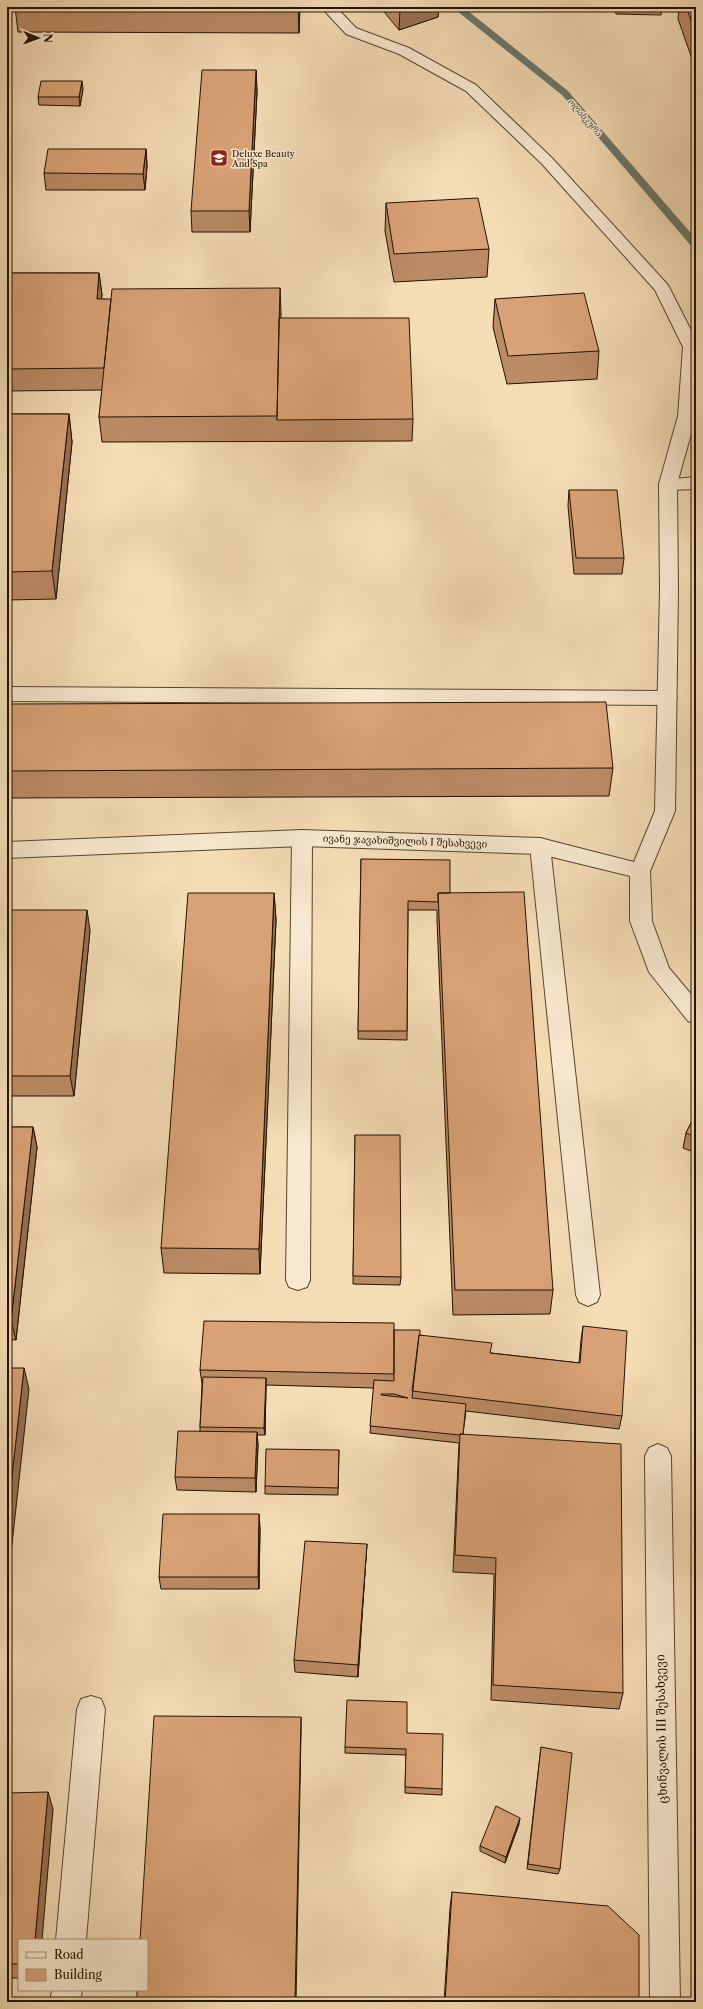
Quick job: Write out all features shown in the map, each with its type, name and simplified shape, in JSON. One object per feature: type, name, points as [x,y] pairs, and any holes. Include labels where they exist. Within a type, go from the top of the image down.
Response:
[{"type":"street","points":[[328,7],[351,31],[404,51],[471,88],[548,161],[662,288],[691,347],[687,416],[668,484],[669,590],[665,811],[640,871],[641,921],[660,972],[696,1014]]},
{"type":"street","points":[[668,484],[696,483]]},
{"type":"street","points":[[7,694],[667,698]]},
{"type":"street","points":[[298,1280],[302,838]]},
{"type":"street","name":"ივანე ჯავახიშვილის I შესახვევი","points":[[7,850],[302,838],[540,846],[640,871]]},
{"type":"street","points":[[540,846],[588,1295]]},
{"type":"street","name":"ცხინვალის III შესახვევი","points":[[658,1456],[665,2002]]},
{"type":"street","points":[[71,1939],[91,1709]]},
{"type":"street","points":[[66,1991],[66,2002]]},
{"type":"building","points":[[686,7],[696,7],[696,33]]},
{"type":"building","points":[[202,70],[256,70],[249,211],[191,211]]},
{"type":"building","points":[[41,81],[82,81],[79,97],[38,97]]},
{"type":"building","points":[[48,149],[146,149],[143,174],[44,173]]},
{"type":"building","points":[[478,198],[489,249],[394,254],[386,203]]},
{"type":"building","points":[[7,273],[99,273],[97,299],[111,299],[104,368],[7,369]]},
{"type":"building","points":[[280,288],[277,416],[99,417],[112,289]]},
{"type":"building","points":[[584,293],[599,351],[508,356],[495,299]]},
{"type":"building","points":[[279,318],[409,318],[413,419],[277,420]]},
{"type":"building","points":[[7,414],[69,414],[52,571],[7,572]]},
{"type":"building","points":[[569,490],[617,490],[624,558],[576,558]]},
{"type":"building","points":[[606,702],[613,768],[7,771],[7,704]]},
{"type":"building","points":[[361,859],[450,860],[450,893],[438,893],[438,902],[408,901],[407,1031],[358,1031]]},
{"type":"building","points":[[524,892],[553,1290],[455,1290],[438,893]]},
{"type":"building","points":[[188,893],[274,893],[259,1249],[161,1248]]},
{"type":"building","points":[[7,910],[87,910],[70,1076],[7,1076]]},
{"type":"building","points":[[696,1113],[696,1137],[686,1133]]},
{"type":"building","points":[[7,1127],[33,1127],[11,1321],[7,1321]]},
{"type":"building","points":[[355,1135],[400,1135],[401,1277],[353,1276]]},
{"type":"building","points":[[204,1321],[394,1323],[394,1374],[200,1370]]},
{"type":"building","points":[[583,1326],[627,1331],[622,1416],[412,1391],[419,1335],[492,1343],[490,1353],[580,1363]]},
{"type":"building","points":[[394,1330],[420,1330],[412,1398],[466,1404],[463,1434],[460,1435],[370,1426],[374,1380],[394,1381]],"holes":[[[394,1394],[408,1398],[381,1395]]]},
{"type":"building","points":[[7,1368],[24,1368],[7,1521]]},
{"type":"building","points":[[203,1377],[266,1378],[264,1428],[200,1427]]},
{"type":"building","points":[[178,1431],[257,1432],[255,1478],[175,1477]]},
{"type":"building","points":[[460,1434],[621,1444],[623,1693],[493,1685],[496,1558],[455,1555]]},
{"type":"building","points":[[266,1449],[339,1450],[338,1488],[265,1486]]},
{"type":"building","points":[[163,1514],[259,1514],[258,1577],[159,1577]]},
{"type":"building","points":[[305,1541],[367,1544],[358,1665],[294,1660]]},
{"type":"building","points":[[347,1700],[407,1702],[407,1733],[443,1734],[442,1789],[405,1787],[406,1749],[345,1747]]},
{"type":"building","points":[[154,1716],[301,1717],[295,2002],[137,2002],[137,1991],[148,1991],[148,1939],[140,1939]]},
{"type":"building","points":[[541,1747],[572,1753],[560,1869],[528,1864]]},
{"type":"building","points":[[48,1792],[35,1939],[18,1939],[18,1964],[7,1964],[7,1793]]},
{"type":"building","points":[[496,1806],[520,1818],[506,1857],[480,1846]]},
{"type":"building","points":[[452,1892],[608,1906],[639,1935],[639,2002],[445,2002]]},
{"type":"waterway","name":"ოღასკურა","points":[[457,7],[565,93],[696,245]]},
{"type":"place","name":"Deluxe Beauty And Spa","points":[[219,158]]}]
